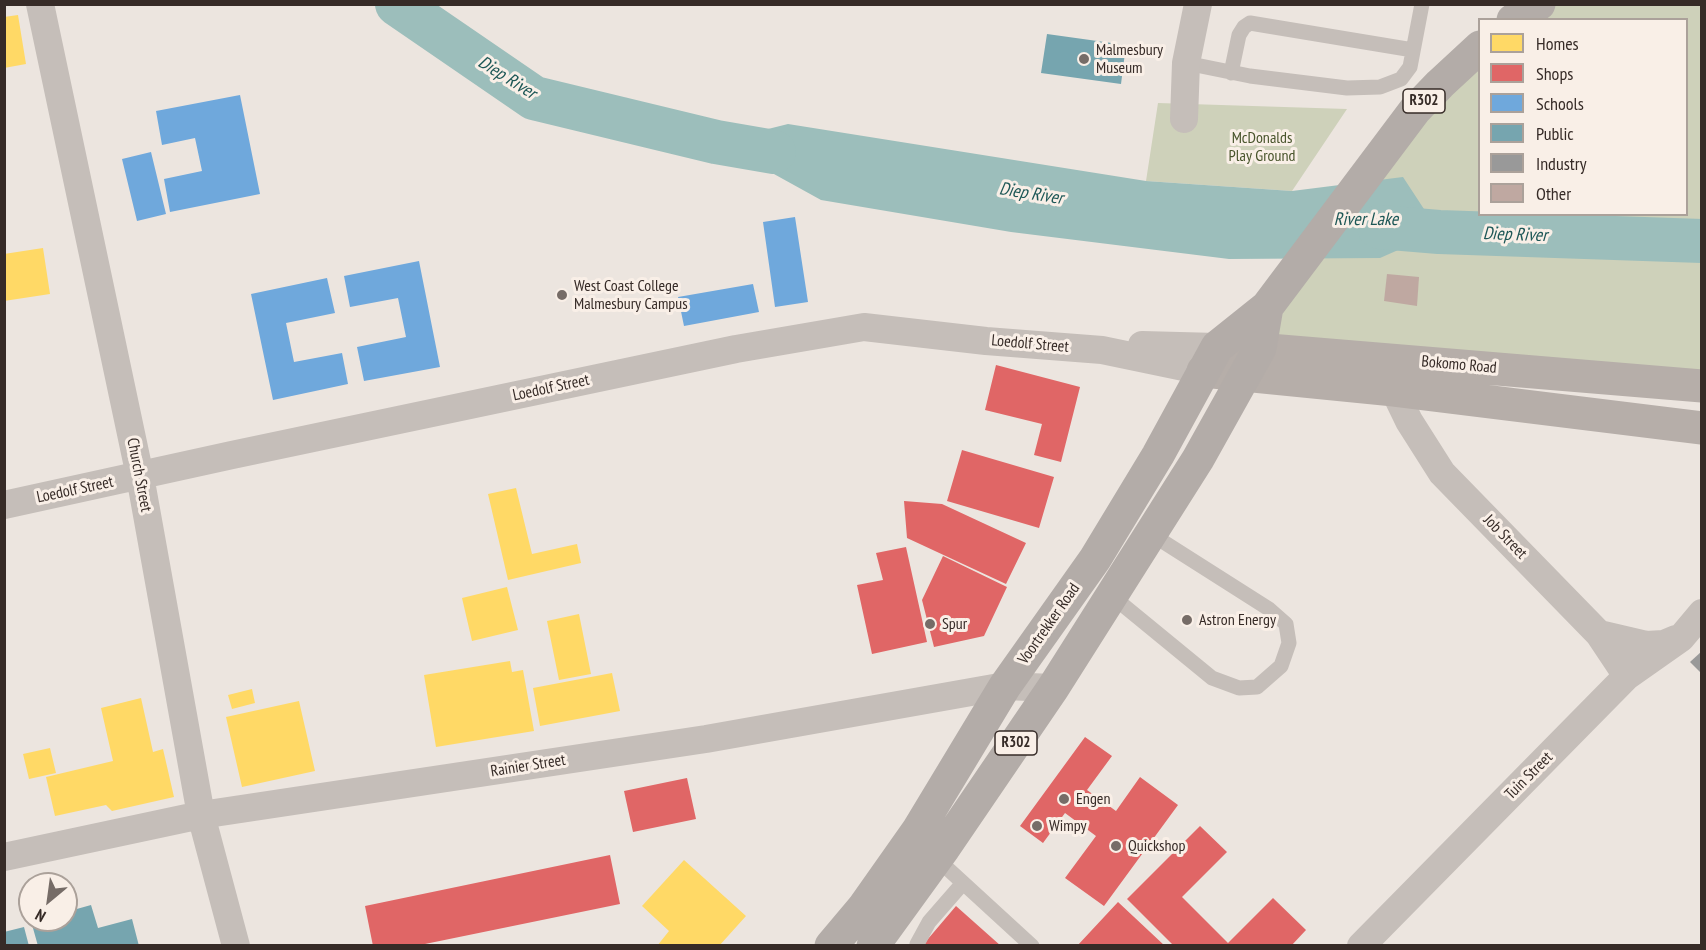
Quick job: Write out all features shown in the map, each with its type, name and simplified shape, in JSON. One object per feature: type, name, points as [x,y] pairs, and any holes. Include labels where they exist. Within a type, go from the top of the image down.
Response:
[{"type":"main road","name":"Voortrekker Road","points":[[842,942],[918,830],[1005,686],[1095,559],[1158,455],[1210,359],[1267,306],[1416,110],[1478,48]]},
{"type":"main road","name":"Voortrekker Road","points":[[873,945],[1053,688],[1198,459],[1253,362],[1267,306]]},
{"type":"main road","name":"Bokomo Road","points":[[1210,359],[1701,386]]},
{"type":"main road","name":"Bokomo Road","points":[[1253,362],[1394,390],[1701,428]]},
{"type":"street","name":"Church Street","points":[[40,4],[140,476],[201,815],[236,945]]},
{"type":"street","points":[[1184,119],[1186,63],[1198,4]]},
{"type":"street","name":"Loedolf Street","points":[[4,505],[736,349],[864,327],[986,341],[1210,359]]},
{"type":"street","name":"Job Street","points":[[1394,390],[1409,421],[1442,473],[1599,634],[1627,676]]},
{"type":"street","name":"Tuin Street","points":[[1361,945],[1627,676],[1681,638],[1701,613]]},
{"type":"street","points":[[1599,634],[1646,645],[1664,644],[1681,638]]},
{"type":"street","name":"Rainier Street","points":[[4,857],[201,815],[706,739],[1005,686],[1053,688]]},
{"type":"lane","points":[[1186,63],[1231,73],[1347,88],[1380,87],[1401,79],[1410,67],[1422,4]]},
{"type":"lane","points":[[1231,73],[1239,35],[1250,23],[1413,50]]},
{"type":"lane","points":[[1112,596],[1212,678],[1239,688],[1257,687],[1281,666],[1289,643],[1286,624],[1269,609],[1150,534]]},
{"type":"lane","points":[[936,858],[1032,945]]},
{"type":"lane","points":[[918,945],[929,922],[963,883]]},
{"type":"green space","points":[[1539,5],[1701,5],[1701,386],[1260,348],[1267,307],[1478,48],[1478,216],[1688,216],[1688,18],[1515,18]]},
{"type":"green space","name":"McDonalds Play Ground","points":[[1158,103],[1347,109],[1292,191],[1146,181]]},
{"type":"water","name":"River Lake","points":[[788,124],[1146,181],[1292,191],[1403,177],[1439,232],[1380,258],[1229,259],[1011,232],[821,200],[716,142]]},
{"type":"building: Homes","points":[[18,15],[26,64],[4,68],[4,17]]},
{"type":"building: Homes","points":[[43,248],[50,294],[4,301],[4,254]]},
{"type":"building: Homes","points":[[516,488],[532,554],[577,544],[581,563],[508,580],[488,494]]},
{"type":"building: Homes","points":[[507,587],[518,630],[472,641],[462,598]]},
{"type":"building: Homes","points":[[579,614],[591,674],[559,680],[547,621]]},
{"type":"building: Homes","points":[[510,661],[512,672],[523,670],[534,731],[436,747],[424,675]]},
{"type":"building: Homes","points":[[612,673],[620,711],[540,726],[533,688]]},
{"type":"building: Homes","points":[[252,689],[255,703],[232,709],[228,695]]},
{"type":"building: Homes","points":[[141,698],[153,752],[163,749],[174,797],[112,811],[106,805],[55,816],[46,777],[113,761],[101,708]]},
{"type":"building: Homes","points":[[299,701],[315,771],[242,787],[226,717]]},
{"type":"building: Homes","points":[[50,748],[56,773],[29,779],[23,754]]},
{"type":"building: Homes","points":[[684,860],[746,916],[719,946],[657,946],[669,931],[642,906]]},
{"type":"building: Shops","points":[[996,365],[1080,387],[1061,462],[1034,455],[1042,424],[985,410]]},
{"type":"building: Shops","points":[[962,450],[1054,477],[1039,528],[947,501]]},
{"type":"building: Shops","points":[[904,501],[942,504],[1026,543],[1006,584],[907,538]]},
{"type":"building: Shops","points":[[906,547],[927,642],[872,654],[857,585],[883,580],[876,553]]},
{"type":"building: Shops","points":[[943,556],[1007,587],[984,636],[934,647],[922,600]]},
{"type":"building: Shops","points":[[1085,737],[1112,756],[1087,790],[1116,811],[1140,777],[1178,805],[1104,906],[1065,878],[1096,836],[1065,813],[1043,843],[1020,826]]},
{"type":"building: Shops","points":[[687,778],[696,819],[633,832],[624,791]]},
{"type":"building: Shops","points":[[1200,826],[1227,852],[1182,897],[1228,943],[1273,898],[1306,930],[1291,946],[1174,946],[1127,899]]},
{"type":"building: Shops","points":[[610,855],[620,904],[425,944],[426,946],[373,946],[365,906]]},
{"type":"building: Shops","points":[[1118,902],[1165,946],[1077,946]]},
{"type":"building: Shops","points":[[956,906],[1001,946],[922,946]]},
{"type":"building: Schools","points":[[240,95],[260,194],[170,212],[164,179],[202,171],[195,138],[162,145],[156,111]]},
{"type":"building: Schools","points":[[151,152],[166,214],[137,221],[122,159]]},
{"type":"building: Schools","points":[[795,217],[808,302],[775,307],[763,222]]},
{"type":"building: Schools","points":[[419,261],[440,367],[364,381],[357,347],[406,337],[398,298],[350,307],[344,276]]},
{"type":"building: Schools","points":[[327,278],[335,313],[286,323],[294,362],[342,353],[348,384],[273,400],[251,294]]},
{"type":"building: Schools","points":[[753,284],[759,312],[684,326],[678,297]]},
{"type":"building: Public","name":"Malmesbury Museum","points":[[1047,34],[1126,45],[1121,84],[1041,73]]},
{"type":"building: Public","points":[[91,905],[98,928],[132,919],[139,946],[38,946],[34,932],[78,932],[78,909]]},
{"type":"building: Public","points":[[18,928],[18,932],[25,932],[29,946],[4,946],[4,932]]},
{"type":"building: Industry","points":[[1702,651],[1702,674],[1690,662]]},
{"type":"building: Other","points":[[1387,274],[1419,277],[1417,306],[1384,301]]},
{"type":"waterway","name":"Diep River","points":[[397,4],[534,98],[716,142],[774,152]]},
{"type":"waterway","name":"Diep River","points":[[1379,227],[1439,232],[1702,241]]},
{"type":"place","name":"Malmesbury Museum","points":[[1084,59]]},
{"type":"place","name":"West Coast College Malmesbury Campus","points":[[562,295]]},
{"type":"place","name":"Astron Energy","points":[[1187,620]]},
{"type":"place","name":"Spur","points":[[930,624]]},
{"type":"place","name":"Engen","points":[[1064,799]]},
{"type":"place","name":"Wimpy","points":[[1037,826]]},
{"type":"place","name":"Quickshop","points":[[1116,846]]}]
